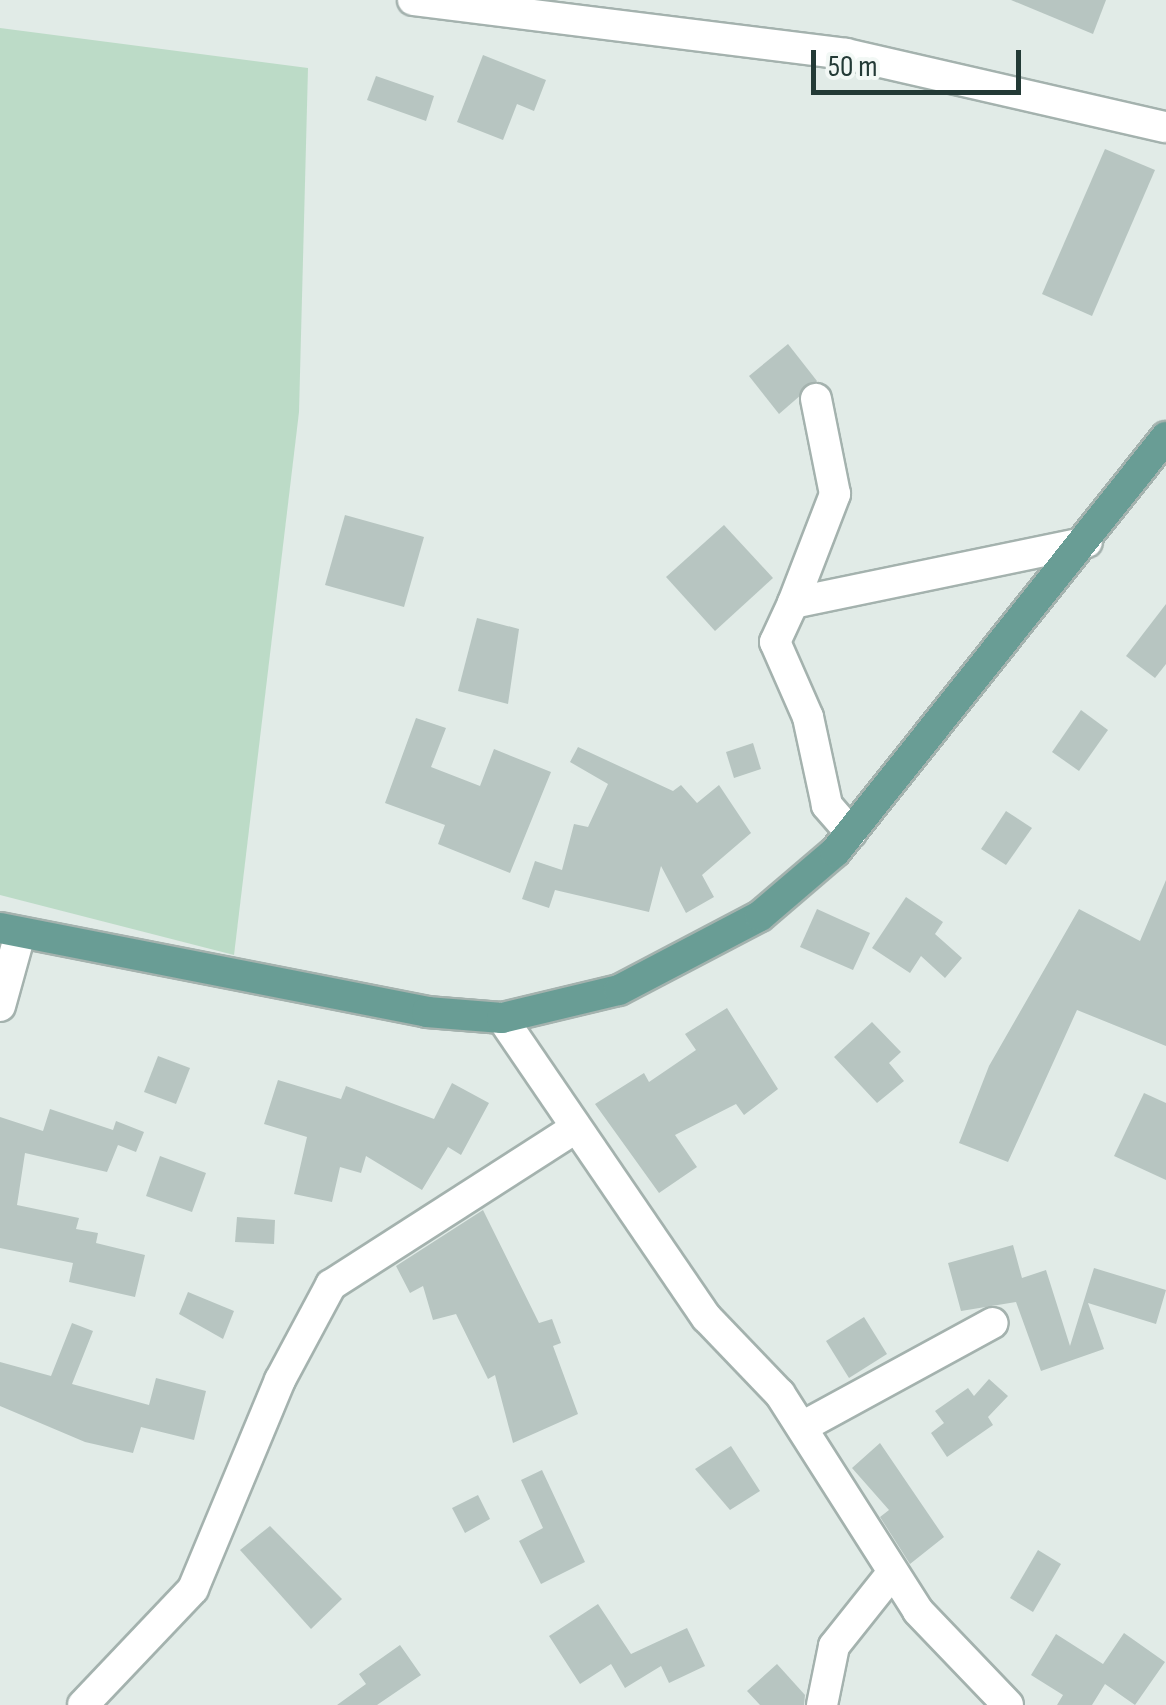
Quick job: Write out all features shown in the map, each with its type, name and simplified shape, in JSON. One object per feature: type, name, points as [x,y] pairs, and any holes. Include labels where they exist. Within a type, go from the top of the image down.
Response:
[{"type":"main road","points":[[10,931],[427,1012],[502,1018],[620,990],[683,960],[801,886],[852,833],[1087,542],[1166,437]]},
{"type":"street","points":[[414,0],[846,54],[1166,127]]},
{"type":"street","points":[[816,399],[835,494],[775,642],[808,717],[827,806],[852,833]]},
{"type":"street","points":[[793,603],[1087,542]]},
{"type":"street","points":[[0,1006],[10,931]]},
{"type":"street","points":[[502,1018],[707,1318],[802,1427],[892,1572],[1008,1705]]},
{"type":"street","points":[[83,1705],[193,1590],[280,1380],[331,1286],[576,1128]]},
{"type":"street","points":[[802,1427],[993,1323]]},
{"type":"street","points":[[822,1705],[834,1646],[892,1572]]},
{"type":"green space","points":[[0,28],[308,68],[299,412],[234,955],[0,895]]},
{"type":"building","points":[[1011,0],[1106,0],[1093,34]]},
{"type":"building","points":[[483,55],[546,80],[534,111],[517,104],[503,140],[457,122]]},
{"type":"building","points":[[376,76],[434,96],[426,121],[367,100]]},
{"type":"building","points":[[1105,149],[1155,170],[1092,316],[1042,294]]},
{"type":"building","points":[[788,344],[817,381],[779,414],[749,376]]},
{"type":"building","points":[[345,515],[424,537],[404,607],[325,585]]},
{"type":"building","points":[[724,525],[773,578],[715,631],[666,577]]},
{"type":"building","points":[[1166,604],[1166,664],[1155,678],[1126,656]]},
{"type":"building","points":[[477,618],[519,629],[508,704],[458,691]]},
{"type":"building","points":[[1081,710],[1108,730],[1079,771],[1052,752]]},
{"type":"building","points":[[416,718],[446,728],[431,767],[480,786],[494,749],[551,772],[510,873],[438,844],[445,825],[385,803]]},
{"type":"building","points":[[753,743],[761,769],[734,778],[726,752]]},
{"type":"building","points":[[578,747],[673,791],[681,785],[697,803],[719,785],[751,833],[702,875],[714,897],[686,913],[661,866],[649,912],[555,890],[549,908],[522,899],[535,861],[562,870],[574,824],[588,827],[608,784],[570,762]]},
{"type":"building","points":[[1006,811],[1032,828],[1006,865],[981,849]]},
{"type":"building","points":[[1166,880],[1166,1046],[1077,1010],[1008,1162],[959,1143],[989,1066],[1079,909],[1140,941]]},
{"type":"building","points":[[906,897],[943,922],[935,934],[962,958],[945,978],[921,956],[910,973],[872,948]]},
{"type":"building","points":[[817,909],[870,933],[853,970],[800,947]]},
{"type":"building","points":[[727,1008],[778,1089],[744,1115],[736,1104],[675,1135],[697,1167],[659,1193],[595,1104],[644,1073],[649,1082],[696,1050],[685,1034]]},
{"type":"building","points":[[872,1022],[901,1052],[889,1063],[904,1081],[877,1103],[834,1057]]},
{"type":"building","points":[[158,1056],[190,1068],[176,1104],[144,1092]]},
{"type":"building","points":[[278,1080],[341,1099],[346,1086],[434,1119],[452,1083],[489,1103],[461,1155],[448,1147],[422,1190],[366,1156],[361,1173],[340,1167],[332,1202],[294,1194],[307,1137],[264,1124]]},
{"type":"building","points":[[1144,1093],[1166,1103],[1166,1180],[1114,1156]]},
{"type":"building","points":[[50,1109],[113,1130],[116,1121],[144,1132],[136,1152],[118,1145],[107,1172],[25,1153],[17,1205],[79,1218],[76,1229],[98,1233],[96,1243],[145,1255],[135,1297],[69,1282],[73,1263],[0,1248],[0,1117],[43,1131]]},
{"type":"building","points":[[160,1156],[206,1173],[192,1212],[146,1196]]},
{"type":"building","points":[[483,1210],[539,1323],[552,1319],[561,1343],[553,1346],[578,1414],[513,1443],[495,1375],[488,1379],[456,1314],[433,1320],[423,1286],[410,1293],[396,1266]]},
{"type":"building","points":[[237,1217],[275,1220],[274,1244],[235,1242]]},
{"type":"building","points":[[1013,1245],[1022,1278],[1046,1270],[1070,1346],[1094,1268],[1166,1290],[1156,1324],[1088,1303],[1104,1349],[1041,1371],[1016,1302],[961,1311],[948,1263]]},
{"type":"building","points":[[188,1292],[234,1311],[223,1339],[179,1314]]},
{"type":"building","points":[[864,1317],[887,1354],[849,1378],[826,1341]]},
{"type":"building","points":[[72,1323],[93,1331],[72,1384],[149,1405],[156,1378],[206,1391],[194,1440],[141,1427],[133,1453],[85,1442],[0,1406],[0,1362],[51,1376]]},
{"type":"building","points":[[989,1379],[1008,1396],[988,1417],[993,1425],[947,1457],[931,1433],[944,1423],[935,1411],[968,1388],[974,1396]]},
{"type":"building","points":[[880,1443],[944,1537],[910,1564],[880,1517],[889,1510],[852,1468]]},
{"type":"building","points":[[731,1446],[760,1491],[730,1510],[695,1469]]},
{"type":"building","points":[[542,1470],[585,1562],[541,1584],[519,1541],[543,1528],[521,1480]]},
{"type":"building","points":[[478,1495],[490,1519],[465,1533],[452,1508]]},
{"type":"building","points":[[270,1526],[342,1599],[311,1629],[240,1550]]},
{"type":"building","points":[[1038,1550],[1061,1564],[1033,1612],[1010,1598]]},
{"type":"building","points":[[598,1604],[631,1654],[687,1628],[705,1666],[669,1683],[661,1666],[625,1688],[611,1664],[580,1684],[549,1636]]},
{"type":"building","points":[[1124,1633],[1165,1662],[1135,1705],[1105,1684],[1092,1705],[1057,1705],[1063,1695],[1031,1675],[1056,1634],[1103,1664]]},
{"type":"building","points":[[400,1645],[421,1675],[377,1705],[337,1705],[366,1684],[359,1674]]},
{"type":"building","points":[[777,1664],[805,1695],[804,1705],[760,1705],[747,1691]]}]
